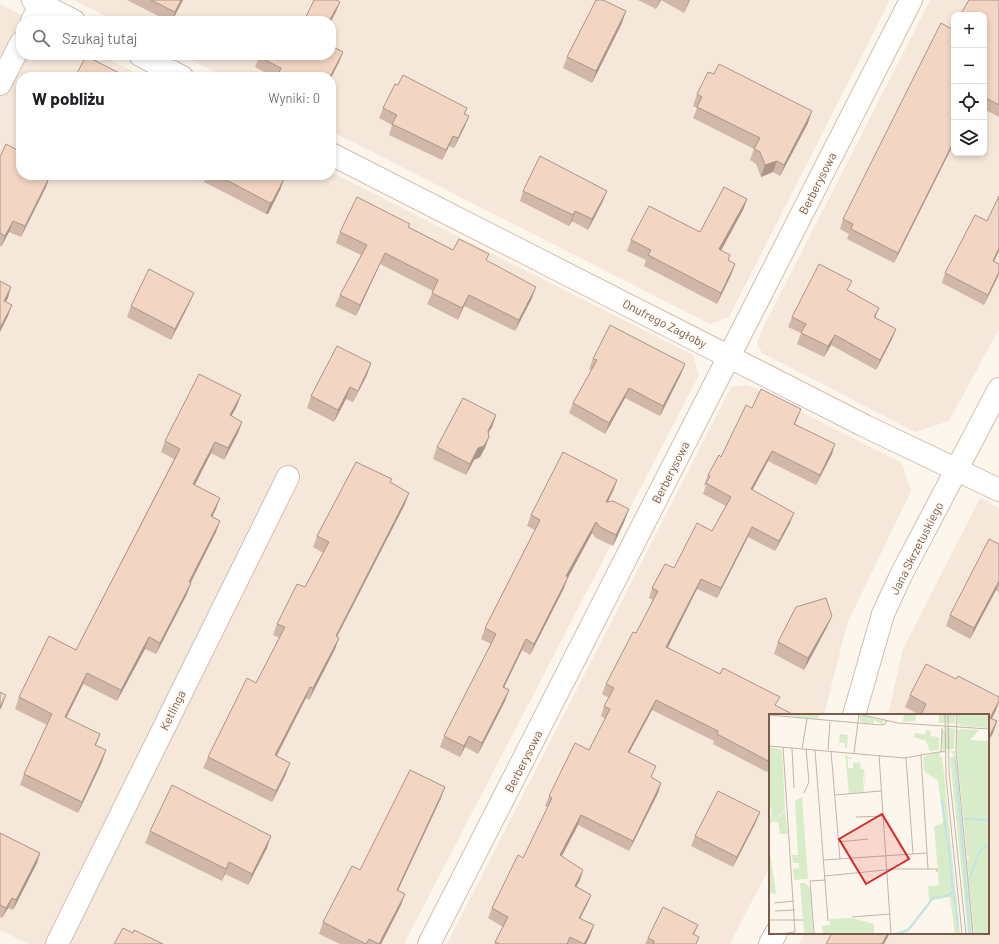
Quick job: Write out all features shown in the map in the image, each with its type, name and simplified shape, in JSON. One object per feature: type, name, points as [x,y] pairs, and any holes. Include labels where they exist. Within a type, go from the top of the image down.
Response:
[{"type":"street","name":"Berberysowa","points":[[429,944],[911,0]]},
{"type":"street","points":[[35,8],[59,16]]},
{"type":"street","points":[[0,84],[16,53]]},
{"type":"street","points":[[150,60],[172,72]]},
{"type":"street","name":"Onufrego Zagłoby","points":[[336,157],[729,355],[865,426],[999,490]]},
{"type":"street","name":"Jana Skrzetuskiego","points":[[854,714],[883,614],[901,576],[958,470],[999,389]]},
{"type":"street","name":"Ketlinga","points":[[57,944],[288,477]]},
{"type":"street","points":[[770,944],[775,934]]},
{"type":"shaded area","points":[[74,0],[890,0],[729,317],[710,324],[336,134],[336,72],[215,72],[192,60],[336,60],[336,16],[105,16]]},
{"type":"shaded area","points":[[930,0],[999,0],[999,329],[949,421],[915,432],[762,353],[757,344],[761,332]]},
{"type":"shaded area","points":[[0,4],[23,16],[16,16],[16,60],[110,60],[134,72],[16,72],[16,180],[336,180],[336,175],[693,355],[699,375],[404,944],[29,944],[0,930]]},
{"type":"shaded area","points":[[748,385],[902,463],[911,491],[847,624],[824,714],[769,714],[769,868],[730,944],[447,944],[731,387]]},
{"type":"shaded area","points":[[980,498],[999,508],[999,944],[799,944],[804,934],[989,934],[989,714],[888,714],[903,649]]},
{"type":"building","points":[[151,0],[181,0],[175,12]]},
{"type":"building","points":[[314,0],[336,0],[340,2],[332,16],[306,16]]},
{"type":"building","points":[[596,0],[603,0],[626,11],[596,71],[567,57]]},
{"type":"building","points":[[969,0],[999,0],[999,105],[987,99],[987,12],[962,12]]},
{"type":"building","points":[[941,23],[951,28],[951,147],[898,253],[851,229],[853,224],[843,219]]},
{"type":"building","points":[[336,48],[343,52],[333,72],[279,72],[281,68],[265,60],[336,60]]},
{"type":"building","points":[[84,60],[94,60],[117,72],[78,72]]},
{"type":"building","points":[[719,64],[812,111],[784,165],[777,161],[765,165],[760,152],[754,149],[760,138],[697,107],[702,97],[697,94],[708,72],[714,74]]},
{"type":"building","points":[[403,75],[467,108],[464,114],[469,116],[458,138],[453,136],[446,150],[392,124],[397,115],[383,108],[395,84],[398,85]]},
{"type":"building","points":[[6,144],[16,149],[16,180],[48,180],[25,226],[13,221],[5,236],[0,233],[0,157]]},
{"type":"building","points":[[540,156],[607,191],[592,219],[575,211],[573,215],[523,191]]},
{"type":"building","points":[[226,180],[283,180],[272,202],[270,203]]},
{"type":"building","points":[[724,187],[747,199],[719,249],[730,255],[728,260],[735,264],[721,293],[648,255],[651,250],[631,240],[649,206],[700,232]]},
{"type":"building","points":[[999,196],[999,248],[993,261],[999,264],[999,272],[988,295],[945,273],[975,215],[987,221]]},
{"type":"building","points":[[357,197],[410,224],[408,227],[453,250],[459,239],[489,254],[486,260],[536,287],[519,320],[469,295],[462,308],[432,293],[438,280],[385,253],[360,305],[340,295],[367,245],[340,232]]},
{"type":"building","points":[[819,264],[852,281],[847,290],[879,308],[874,317],[896,329],[880,360],[835,335],[828,346],[801,333],[806,324],[792,317]]},
{"type":"building","points":[[149,269],[194,293],[175,329],[131,306]]},
{"type":"building","points":[[0,281],[11,287],[4,301],[12,305],[0,328]]},
{"type":"building","points":[[610,325],[685,364],[663,406],[629,388],[609,423],[573,403],[597,360],[593,359]]},
{"type":"building","points":[[337,346],[371,363],[358,391],[350,387],[338,410],[311,396]]},
{"type":"building","points":[[199,374],[241,395],[230,415],[242,422],[228,448],[215,442],[193,484],[220,498],[211,516],[220,521],[189,582],[191,583],[160,643],[149,637],[121,690],[87,673],[65,717],[100,734],[95,745],[106,750],[82,802],[24,774],[52,714],[19,697],[49,636],[76,650],[180,449],[165,441]]},
{"type":"building","points":[[761,389],[801,409],[794,424],[835,444],[820,475],[772,451],[751,489],[794,513],[779,541],[752,527],[721,588],[701,579],[666,647],[720,674],[723,668],[780,697],[775,705],[792,714],[769,714],[769,761],[717,734],[718,731],[656,700],[628,752],[656,766],[651,777],[661,783],[633,841],[581,815],[560,855],[583,870],[575,886],[591,895],[579,918],[594,925],[584,944],[570,937],[567,944],[500,944],[495,942],[508,917],[492,908],[518,855],[523,858],[552,798],[549,796],[575,743],[589,750],[610,709],[604,706],[614,688],[606,684],[633,632],[636,633],[658,591],[652,588],[665,564],[674,568],[697,523],[712,531],[731,497],[706,483],[710,476],[708,475],[719,455],[721,457],[746,405],[752,408]]},
{"type":"building","points":[[463,398],[496,415],[488,431],[489,437],[484,446],[478,448],[470,464],[437,447]]},
{"type":"building","points":[[563,452],[617,480],[606,502],[613,501],[629,509],[616,535],[600,527],[596,522],[566,576],[568,577],[534,644],[526,639],[503,687],[509,690],[482,743],[469,736],[464,746],[444,736],[496,634],[485,628],[540,520],[531,515]]},
{"type":"building","points":[[356,462],[392,479],[390,482],[409,493],[336,636],[339,638],[313,688],[310,687],[275,755],[290,763],[276,791],[208,757],[247,678],[256,683],[285,627],[277,624],[297,584],[305,587],[329,542],[317,536]]},
{"type":"building","points":[[989,539],[999,544],[999,581],[974,628],[950,615]]},
{"type":"building","points":[[826,598],[832,616],[808,658],[778,642],[796,607]]},
{"type":"building","points":[[926,664],[956,679],[958,676],[999,697],[999,701],[990,718],[997,721],[989,737],[989,714],[921,714],[926,704],[910,695]]},
{"type":"building","points":[[0,692],[6,695],[0,707]]},
{"type":"building","points":[[410,770],[445,787],[397,890],[405,894],[379,944],[369,939],[366,944],[323,922],[352,866],[360,870]]},
{"type":"building","points":[[172,785],[271,836],[252,874],[229,862],[226,869],[150,831]]},
{"type":"building","points":[[718,791],[760,812],[737,857],[695,836]]},
{"type":"building","points":[[0,833],[40,853],[16,900],[12,898],[6,908],[0,905]]},
{"type":"building","points":[[663,907],[698,925],[693,934],[699,937],[696,944],[653,944],[654,941],[648,938]]},
{"type":"building","points":[[123,928],[133,933],[134,930],[163,944],[114,944]]},
{"type":"building","points":[[831,934],[887,934],[882,944],[826,944]]}]
